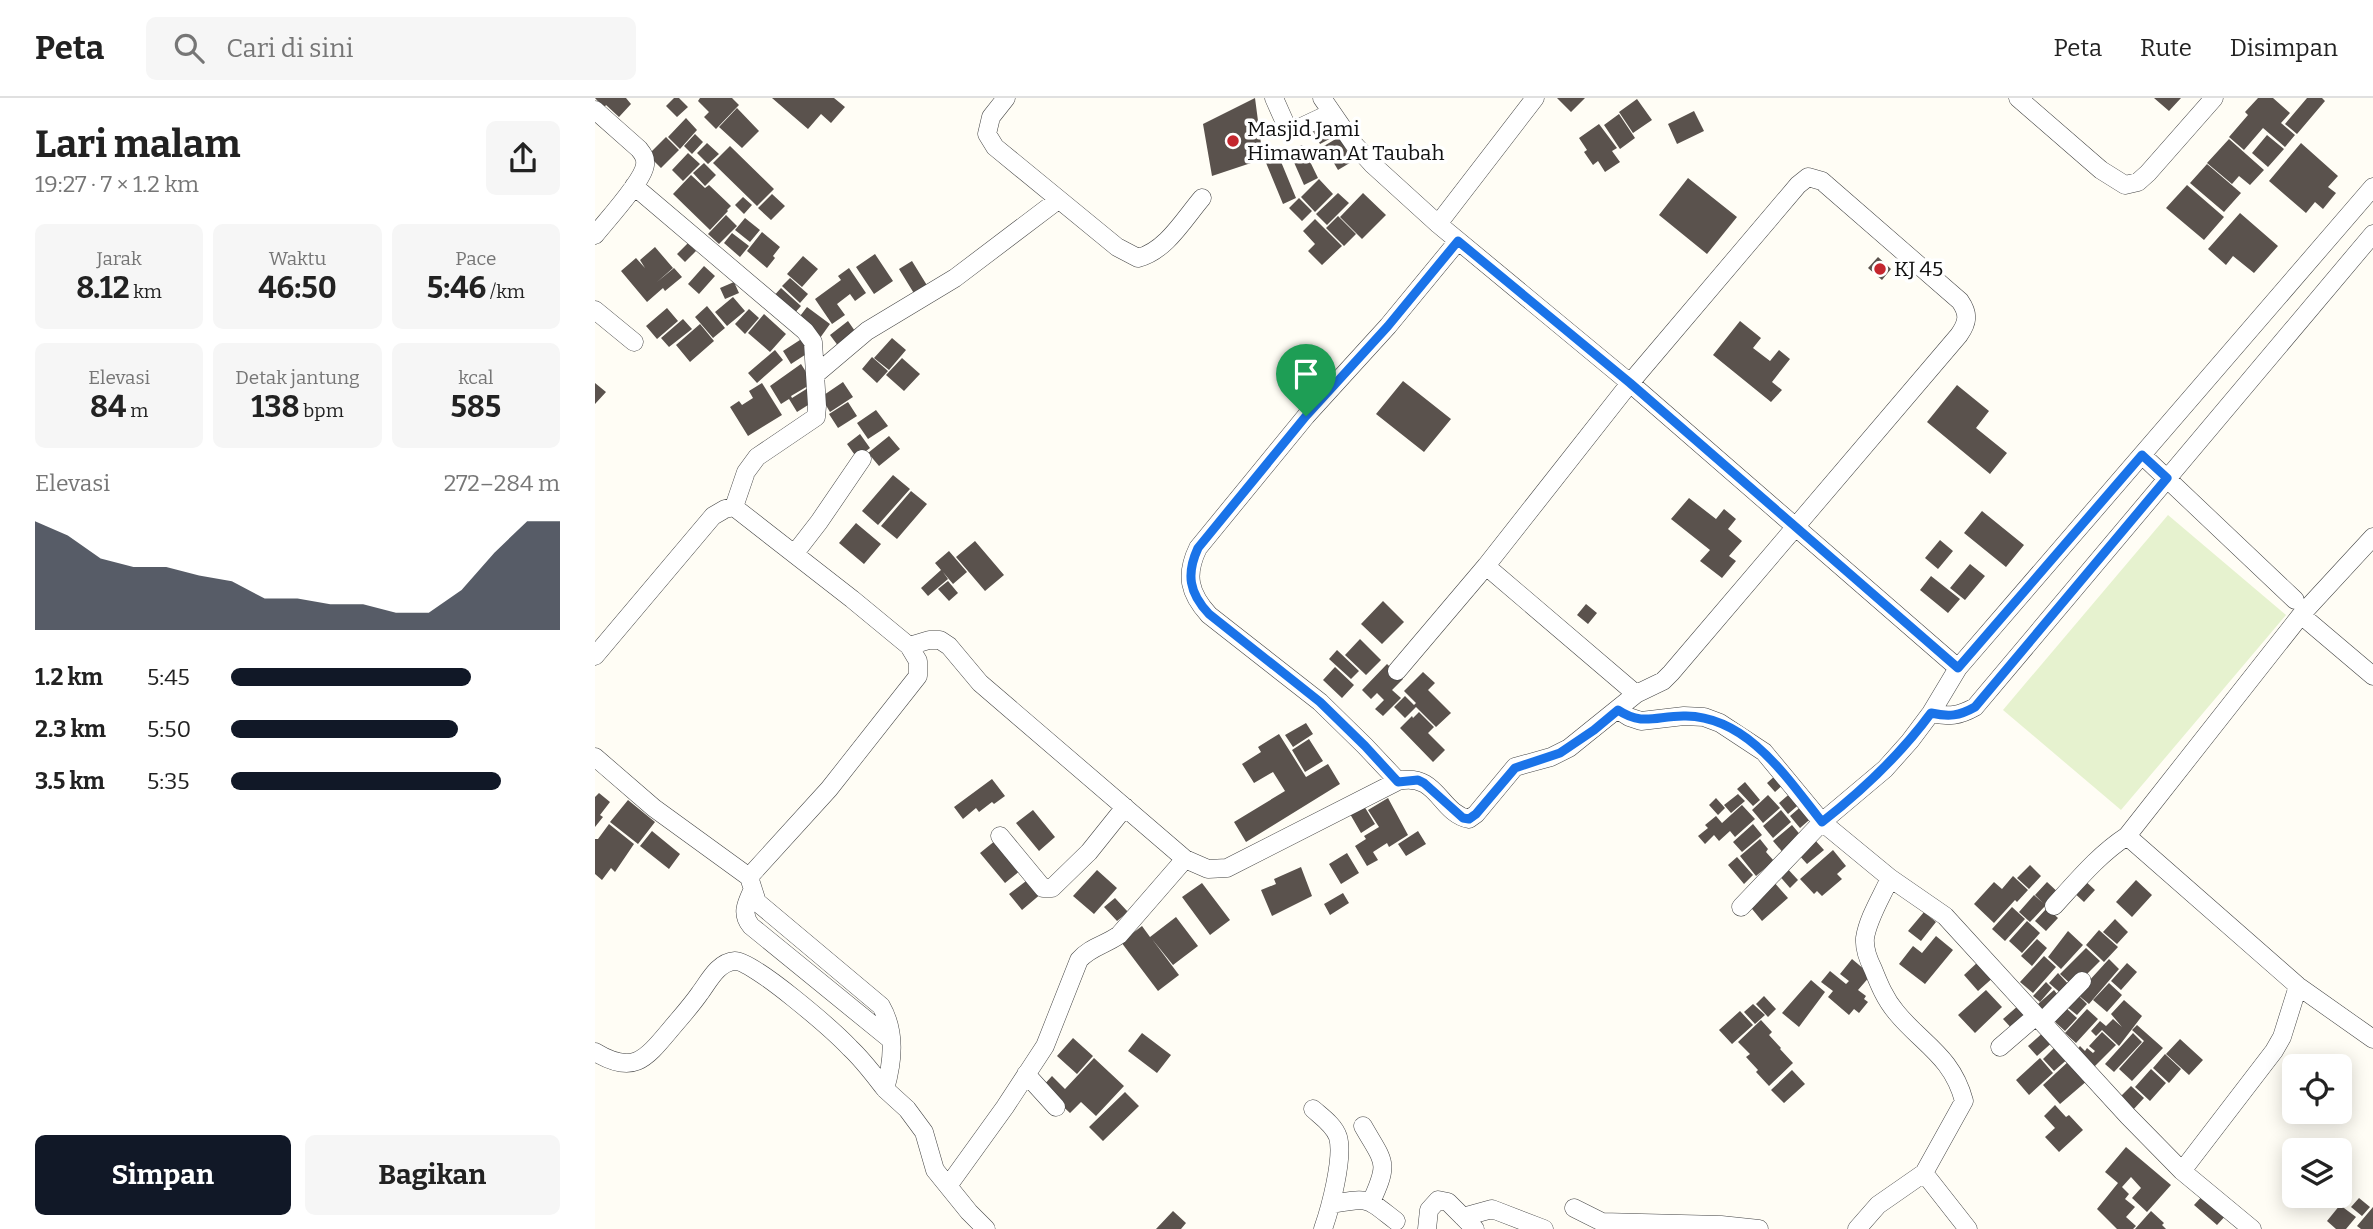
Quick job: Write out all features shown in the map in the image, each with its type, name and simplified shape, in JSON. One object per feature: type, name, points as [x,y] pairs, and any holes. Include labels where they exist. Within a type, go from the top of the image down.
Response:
[{"type":"street","points":[[1006,98],[991,117],[987,134],[995,147],[1117,247],[1138,258],[1151,255],[1202,198]]},
{"type":"street","points":[[1274,98],[1286,125],[1297,130],[1326,105],[1372,164],[1438,224],[1630,383],[1958,668]]},
{"type":"street","points":[[1438,224],[1535,98]]},
{"type":"street","points":[[2018,98],[2101,170],[2126,185],[2138,182],[2148,173],[2214,98]]},
{"type":"street","points":[[595,110],[644,156],[646,164],[642,176],[595,235]]},
{"type":"street","points":[[909,646],[940,640],[949,646],[980,683],[1185,859],[1208,869],[1227,868],[1398,782],[1418,780],[1424,783],[1456,813],[1469,819],[1515,768],[1560,753],[1594,730],[1636,694],[1663,681],[1671,673],[1959,335],[1966,325],[1967,316],[1959,301],[1822,181],[1808,177],[1798,185],[1630,383],[1486,566],[1397,671]]},
{"type":"street","points":[[634,186],[806,331],[813,342],[816,417],[757,457],[746,472],[734,507]]},
{"type":"street","points":[[1741,907],[1822,822],[1885,769],[1910,741],[1931,713],[1958,668],[2373,187]]},
{"type":"street","points":[[815,375],[867,331],[955,278],[1058,200]]},
{"type":"street","points":[[1931,713],[1959,716],[1975,707],[2373,234]]},
{"type":"street","points":[[1398,782],[1320,702],[1209,614],[1196,597],[1189,576],[1191,562],[1198,548],[1306,416],[1388,326],[1458,241]]},
{"type":"street","points":[[595,310],[634,342]]},
{"type":"street","points":[[2142,455],[2298,608],[2373,676]]},
{"type":"street","points":[[795,553],[862,459]]},
{"type":"street","points":[[595,656],[713,516],[734,507],[909,646],[918,661],[918,676],[751,884],[745,906],[745,919],[751,926],[891,1040],[891,1067],[885,1088]]},
{"type":"street","points":[[2054,906],[2097,860],[2127,836],[2298,608],[2373,537]]},
{"type":"street","points":[[1486,566],[1636,694]]},
{"type":"street","points":[[1618,710],[1641,721],[1684,716],[1704,717],[1743,736],[1772,760],[1822,822],[1890,878],[1945,916],[2128,1116],[2182,1171],[2252,1229]]},
{"type":"street","points":[[595,757],[654,808],[751,884]]},
{"type":"street","points":[[1000,836],[1043,888],[1052,888],[1089,852],[1125,807]]},
{"type":"street","points":[[2127,836],[2298,986],[2373,1039]]},
{"type":"street","points":[[948,1186],[1045,1046],[1079,960],[1088,950],[1119,935],[1185,859]]},
{"type":"street","points":[[1857,1229],[1878,1205],[1924,1173],[1964,1101],[1961,1088],[1941,1057],[1886,999],[1866,955],[1867,929],[1890,878]]},
{"type":"street","points":[[595,1052],[610,1061],[627,1064],[647,1057],[715,972],[736,961],[751,967],[852,1049],[907,1109],[923,1132],[935,1170],[986,1229]]},
{"type":"street","points":[[2000,1047],[2039,1019],[2082,981]]},
{"type":"street","points":[[2182,1171],[2274,1051],[2282,1037],[2298,986]]},
{"type":"street","points":[[1026,1074],[1056,1107]]},
{"type":"street","points":[[1313,1109],[1330,1123],[1339,1147],[1332,1204],[1323,1229]]},
{"type":"street","points":[[1363,1126],[1384,1163],[1384,1172],[1371,1202]]},
{"type":"street","points":[[1924,1173],[1968,1229]]},
{"type":"street","points":[[1332,1204],[1363,1199],[1396,1221]]},
{"type":"street","points":[[1427,1229],[1429,1210],[1438,1200],[1448,1202],[1469,1223],[1492,1209],[1544,1229]]},
{"type":"street","points":[[1574,1208],[1602,1222],[1721,1225],[1759,1229]]},
{"type":"green space","points":[[2168,515],[2286,615],[2121,810],[2003,710]]},
{"type":"building","points":[[595,98],[626,98],[631,104],[619,117],[606,105],[604,108]]},
{"type":"building","points":[[674,98],[679,98],[688,107],[677,117],[666,106]]},
{"type":"building","points":[[700,98],[732,98],[739,105],[716,129],[704,117],[709,112],[698,101]]},
{"type":"building","points":[[772,98],[834,98],[845,107],[831,123],[821,114],[808,129]]},
{"type":"building","name":"Masjid Jami Himawan At Taubah","points":[[1255,98],[1263,159],[1212,176],[1203,124]]},
{"type":"building","points":[[1557,98],[1585,98],[1571,112]]},
{"type":"building","points":[[2154,98],[2181,98],[2169,111]]},
{"type":"building","points":[[2258,98],[2273,98],[2290,113],[2281,123],[2295,135],[2285,147],[2263,128],[2244,150],[2229,137],[2248,115],[2245,112]]},
{"type":"building","points":[[2307,98],[2322,98],[2325,101],[2297,134],[2285,124]]},
{"type":"building","points":[[1637,99],[1652,120],[1633,133],[1619,112]]},
{"type":"building","points":[[737,108],[759,131],[742,148],[719,127]]},
{"type":"building","points":[[1694,111],[1704,131],[1677,144],[1668,124]]},
{"type":"building","points":[[1619,114],[1635,138],[1620,149],[1604,125]]},
{"type":"building","points":[[686,118],[697,130],[680,149],[668,137]]},
{"type":"building","points":[[1327,119],[1337,135],[1320,144],[1311,128]]},
{"type":"building","points":[[1599,124],[1617,148],[1612,151],[1620,162],[1605,172],[1598,161],[1593,165],[1579,138]]},
{"type":"building","points":[[695,134],[703,142],[692,154],[684,146]]},
{"type":"building","points":[[2267,135],[2284,149],[2268,167],[2252,153]]},
{"type":"building","points":[[666,137],[679,150],[661,168],[648,155]]},
{"type":"building","points":[[1339,137],[1353,161],[1338,170],[1324,146]]},
{"type":"building","points":[[2229,139],[2264,170],[2250,185],[2239,176],[2232,184],[2207,163]]},
{"type":"building","points":[[707,143],[719,154],[708,164],[697,153]]},
{"type":"building","points":[[2301,143],[2338,176],[2328,187],[2336,193],[2323,209],[2315,202],[2306,213],[2269,181]]},
{"type":"building","points":[[1302,145],[1318,178],[1304,185],[1289,151]]},
{"type":"building","points":[[730,146],[774,189],[757,206],[713,163]]},
{"type":"building","points":[[1277,152],[1296,198],[1283,204],[1264,158]]},
{"type":"building","points":[[688,153],[700,164],[683,181],[672,170]]},
{"type":"building","points":[[704,163],[716,175],[705,186],[693,173]]},
{"type":"building","points":[[2207,164],[2241,193],[2224,212],[2190,183]]},
{"type":"building","points":[[691,175],[705,188],[709,185],[731,206],[710,230],[673,194]]},
{"type":"building","points":[[1688,178],[1737,217],[1707,254],[1659,215]]},
{"type":"building","points":[[1319,179],[1333,194],[1315,212],[1301,197]]},
{"type":"building","points":[[2187,185],[2224,217],[2204,240],[2166,208]]},
{"type":"building","points":[[1338,193],[1349,203],[1327,225],[1316,214]]},
{"type":"building","points":[[1363,193],[1386,215],[1362,239],[1340,217]]},
{"type":"building","points":[[772,194],[785,206],[771,220],[758,208]]},
{"type":"building","points":[[743,197],[752,205],[744,214],[735,205]]},
{"type":"building","points":[[1299,198],[1312,211],[1302,221],[1289,208]]},
{"type":"building","points":[[2240,213],[2278,246],[2254,273],[2233,256],[2226,265],[2208,249]]},
{"type":"building","points":[[726,215],[737,226],[719,244],[708,234]]},
{"type":"building","points":[[1338,216],[1356,234],[1344,246],[1326,228]]},
{"type":"building","points":[[745,218],[760,230],[750,242],[735,230]]},
{"type":"building","points":[[1315,219],[1342,246],[1322,265],[1308,251],[1315,244],[1303,231]]},
{"type":"building","points":[[762,232],[780,247],[767,268],[747,251]]},
{"type":"building","points":[[732,233],[749,246],[740,257],[724,243]]},
{"type":"building","points":[[688,243],[696,251],[685,262],[677,254]]},
{"type":"building","points":[[655,247],[673,268],[657,282],[674,268],[682,277],[647,302],[621,271],[636,258],[645,268],[640,260]]},
{"type":"building","points":[[875,254],[893,281],[874,294],[856,267]]},
{"type":"building","points":[[803,256],[818,269],[802,287],[787,274]]},
{"type":"building","name":"KJ 45","points":[[1878,257],[1891,269],[1882,280],[1868,268]]},
{"type":"building","points":[[912,261],[928,287],[915,295],[899,269]]},
{"type":"building","points":[[704,266],[715,276],[699,294],[688,284]]},
{"type":"building","points":[[849,268],[866,293],[855,301],[850,294],[837,304],[845,315],[832,324],[815,299],[841,280],[838,276]]},
{"type":"building","points":[[790,278],[808,294],[800,303],[782,286]]},
{"type":"building","points":[[734,282],[739,293],[725,299],[720,288]]},
{"type":"building","points":[[781,288],[801,306],[792,316],[772,298]]},
{"type":"building","points":[[733,297],[745,311],[727,326],[715,312]]},
{"type":"building","points":[[707,306],[725,328],[713,338],[695,317]]},
{"type":"building","points":[[807,307],[830,324],[820,338],[797,320]]},
{"type":"building","points":[[667,308],[678,321],[657,339],[646,326]]},
{"type":"building","points":[[749,309],[759,318],[745,334],[735,324]]},
{"type":"building","points":[[764,314],[786,334],[770,352],[748,333]]},
{"type":"building","points":[[683,319],[692,329],[669,347],[661,338]]},
{"type":"building","points":[[848,321],[857,334],[839,347],[830,335]]},
{"type":"building","points":[[1740,321],[1761,338],[1753,348],[1770,361],[1779,350],[1790,359],[1772,382],[1782,390],[1771,402],[1713,355]]},
{"type":"building","points":[[700,324],[714,341],[690,362],[676,345]]},
{"type":"building","points":[[803,338],[811,351],[791,364],[783,351]]},
{"type":"building","points":[[892,338],[906,350],[889,370],[874,358]]},
{"type":"building","points":[[775,350],[783,360],[757,383],[748,373]]},
{"type":"building","points":[[872,357],[888,371],[877,383],[862,369]]},
{"type":"building","points":[[902,358],[920,374],[904,391],[886,375]]},
{"type":"building","points":[[801,364],[813,383],[791,396],[792,398],[808,388],[816,400],[797,412],[789,399],[781,404],[770,386]]},
{"type":"building","points":[[1403,381],[1451,419],[1424,452],[1376,414]]},
{"type":"building","points":[[843,382],[853,397],[830,412],[821,397]]},
{"type":"building","points":[[595,383],[606,392],[595,404]]},
{"type":"building","points":[[762,383],[782,415],[748,436],[730,407],[739,401],[742,405],[753,398],[749,391]]},
{"type":"building","points":[[1957,385],[1989,411],[1976,428],[2007,453],[1990,474],[1927,422]]},
{"type":"building","points":[[848,402],[857,416],[838,428],[829,414]]},
{"type":"building","points":[[876,410],[888,426],[868,439],[857,423]]},
{"type":"building","points":[[860,434],[870,448],[857,458],[847,444]]},
{"type":"building","points":[[889,436],[900,449],[879,466],[868,453]]},
{"type":"building","points":[[893,475],[910,489],[878,525],[862,511]]},
{"type":"building","points":[[911,491],[927,504],[897,539],[881,526]]},
{"type":"building","points":[[1689,498],[1716,519],[1724,509],[1736,519],[1728,529],[1742,541],[1729,556],[1736,561],[1722,578],[1700,561],[1710,550],[1671,519]]},
{"type":"building","points":[[1982,511],[2024,545],[2006,567],[1964,533]]},
{"type":"building","points":[[856,523],[881,544],[864,564],[839,543]]},
{"type":"building","points":[[1940,540],[1953,551],[1938,569],[1925,558]]},
{"type":"building","points":[[975,541],[1004,575],[985,591],[956,557]]},
{"type":"building","points":[[949,551],[967,572],[953,584],[943,572],[948,579],[928,596],[921,588],[941,570],[935,563]]},
{"type":"building","points":[[1970,564],[1985,576],[1965,600],[1950,588]]},
{"type":"building","points":[[1931,576],[1960,599],[1948,613],[1920,590]]},
{"type":"building","points":[[948,581],[958,593],[949,601],[938,589]]},
{"type":"building","points":[[1383,601],[1404,622],[1382,644],[1361,624]]},
{"type":"building","points":[[1586,604],[1597,613],[1588,624],[1577,615]]},
{"type":"building","points":[[1360,639],[1381,660],[1366,675],[1345,655]]},
{"type":"building","points":[[1337,650],[1359,671],[1351,679],[1329,659]]},
{"type":"building","points":[[1387,664],[1403,679],[1392,690],[1401,698],[1383,716],[1375,709],[1384,700],[1377,693],[1371,699],[1362,690]]},
{"type":"building","points":[[1335,667],[1354,685],[1342,698],[1323,680]]},
{"type":"building","points":[[1423,672],[1435,683],[1428,690],[1451,713],[1436,727],[1416,707],[1405,718],[1394,707],[1405,696],[1414,705],[1416,703],[1404,691]]},
{"type":"building","points":[[1419,712],[1434,727],[1428,733],[1445,750],[1433,762],[1400,728]]},
{"type":"building","points":[[1306,723],[1313,734],[1293,747],[1285,735]]},
{"type":"building","points":[[1279,734],[1306,777],[1328,764],[1340,784],[1246,842],[1234,822],[1285,791],[1273,772],[1254,783],[1242,764],[1261,752],[1258,747]]},
{"type":"building","points":[[1309,739],[1323,761],[1305,772],[1292,750]]},
{"type":"building","points":[[1777,774],[1785,783],[1775,792],[1767,783]]},
{"type":"building","points":[[992,779],[1005,796],[979,812],[976,808],[963,819],[954,807]]},
{"type":"building","points":[[1745,782],[1760,800],[1753,806],[1737,789]]},
{"type":"building","points":[[1794,790],[1803,801],[1788,814],[1779,803]]},
{"type":"building","points":[[599,793],[610,802],[595,827],[595,797]]},
{"type":"building","points":[[1738,794],[1745,801],[1731,813],[1724,805]]},
{"type":"building","points":[[1768,795],[1780,808],[1763,823],[1752,810]]},
{"type":"building","points":[[1388,798],[1408,835],[1389,847],[1387,843],[1373,852],[1378,860],[1367,866],[1355,846],[1366,839],[1364,836],[1379,827],[1368,810]]},
{"type":"building","points":[[1716,798],[1725,808],[1718,815],[1709,805]]},
{"type":"building","points":[[628,800],[655,822],[638,844],[610,822]]},
{"type":"building","points":[[1805,803],[1815,815],[1800,828],[1790,816]]},
{"type":"building","points":[[1742,805],[1755,819],[1735,837],[1730,831],[1719,841],[1714,835],[1705,844],[1698,836],[1708,828],[1705,825],[1716,816],[1722,823]]},
{"type":"building","points":[[1364,806],[1375,824],[1361,833],[1350,814]]},
{"type":"building","points":[[1033,810],[1055,837],[1039,851],[1016,823]]},
{"type":"building","points":[[1781,810],[1791,822],[1773,838],[1763,826]]},
{"type":"building","points":[[609,824],[634,844],[615,872],[611,868],[602,880],[595,874],[595,839],[598,839]]},
{"type":"building","points":[[1753,824],[1762,835],[1742,852],[1733,842]]},
{"type":"building","points":[[1792,825],[1803,838],[1785,855],[1773,841]]},
{"type":"building","points":[[652,831],[680,854],[669,869],[640,846]]},
{"type":"building","points":[[1418,831],[1426,844],[1406,856],[1398,844]]},
{"type":"building","points":[[1760,839],[1774,861],[1756,876],[1740,856]]},
{"type":"building","points":[[1814,839],[1824,850],[1807,864],[1798,854]]},
{"type":"building","points":[[996,840],[1021,870],[1005,883],[980,853]]},
{"type":"building","points":[[1833,850],[1846,866],[1837,874],[1842,879],[1822,896],[1817,891],[1814,894],[1800,879]]},
{"type":"building","points":[[1347,853],[1359,873],[1341,884],[1329,864]]},
{"type":"building","points":[[1737,857],[1753,875],[1744,884],[1728,865]]},
{"type":"building","points":[[2030,865],[2041,876],[2029,889],[2017,878]]},
{"type":"building","points":[[1785,866],[1798,880],[1790,888],[1777,873]]},
{"type":"building","points":[[1301,867],[1312,896],[1272,916],[1261,890],[1276,884],[1274,879]]},
{"type":"building","points":[[1097,870],[1117,888],[1094,914],[1073,896]]},
{"type":"building","points":[[2013,876],[2028,890],[1994,923],[1974,904],[1994,882],[2002,889]]},
{"type":"building","points":[[1030,878],[1042,893],[1022,910],[1009,894]]},
{"type":"building","points":[[2082,878],[2095,890],[2084,902],[2071,890]]},
{"type":"building","points":[[2136,880],[2152,895],[2132,917],[2116,902]]},
{"type":"building","points":[[1773,881],[1788,898],[1762,921],[1748,904]]},
{"type":"building","points":[[2047,882],[2062,896],[2046,905],[2030,922],[2019,912],[2034,895],[2043,903],[2035,895]]},
{"type":"building","points":[[1202,883],[1230,920],[1210,935],[1182,897]]},
{"type":"building","points":[[1343,893],[1349,903],[1330,915],[1324,904]]},
{"type":"building","points":[[1115,898],[1128,912],[1117,921],[1104,907]]},
{"type":"building","points":[[2012,907],[2025,919],[2005,941],[1992,929]]},
{"type":"building","points":[[2047,908],[2058,918],[2046,931],[2035,921]]},
{"type":"building","points":[[1924,912],[1936,922],[1921,941],[1908,931]]},
{"type":"building","points":[[1176,917],[1198,946],[1173,965],[1152,939],[1179,975],[1158,991],[1121,942],[1142,926],[1150,937]]},
{"type":"building","points":[[2115,919],[2128,932],[2117,944],[2103,932]]},
{"type":"building","points":[[2027,921],[2040,933],[2022,953],[2009,941]]},
{"type":"building","points":[[2099,930],[2118,947],[2104,962],[2086,945]]},
{"type":"building","points":[[2068,931],[2083,945],[2061,969],[2048,957]]},
{"type":"building","points":[[1936,936],[1953,950],[1925,984],[1899,964],[1913,946],[1922,953]]},
{"type":"building","points":[[2037,939],[2047,948],[2032,966],[2021,956]]},
{"type":"building","points":[[2086,948],[2100,961],[2074,987],[2060,974]]},
{"type":"building","points":[[2044,956],[2056,967],[2033,993],[2020,982]]},
{"type":"building","points":[[1852,959],[1871,975],[1858,990],[1866,996],[1864,999],[1868,1002],[1859,1013],[1854,1009],[1849,1015],[1828,997],[1833,991],[1821,982],[1830,971],[1846,984],[1849,981],[1840,974]]},
{"type":"building","points":[[2109,959],[2119,969],[2089,1004],[2077,994]]},
{"type":"building","points":[[1980,960],[1995,976],[1978,991],[1964,975]]},
{"type":"building","points":[[2127,963],[2137,972],[2121,990],[2111,981]]},
{"type":"building","points":[[2058,973],[2071,987],[2064,996],[2049,983]]},
{"type":"building","points":[[1811,980],[1825,992],[1799,1027],[1782,1013]]},
{"type":"building","points":[[2046,982],[2052,988],[2040,1002],[2033,996]]},
{"type":"building","points":[[2109,983],[2122,995],[2107,1012],[2093,1000]]},
{"type":"building","points":[[1986,990],[2002,1007],[1975,1033],[1958,1015]]},
{"type":"building","points":[[2054,990],[2061,999],[2045,1013],[2038,1004]]},
{"type":"building","points":[[2078,995],[2087,1004],[2077,1015],[2067,1007]]},
{"type":"building","points":[[1764,996],[1776,1009],[1768,1017],[1756,1004]]},
{"type":"building","points":[[2124,1000],[2142,1016],[2119,1046],[2102,1030],[2096,1036],[2091,1031],[2100,1021],[2106,1026],[2113,1019],[2122,1027],[2111,1014]]},
{"type":"building","points":[[1753,1004],[1765,1015],[1755,1024],[1744,1012]]},
{"type":"building","points":[[2019,1005],[2031,1018],[2015,1032],[2003,1019]]},
{"type":"building","points":[[2066,1008],[2077,1018],[2065,1031],[2054,1021]]},
{"type":"building","points":[[2087,1009],[2098,1019],[2076,1043],[2065,1033]]},
{"type":"building","points":[[1740,1011],[1753,1025],[1732,1044],[1719,1030]]},
{"type":"building","points":[[1761,1020],[1772,1032],[1769,1035],[1793,1063],[1769,1086],[1746,1057],[1750,1054],[1738,1042]]},
{"type":"building","points":[[2137,1025],[2163,1048],[2132,1081],[2119,1069],[2144,1041],[2132,1030]]},
{"type":"building","points":[[2046,1030],[2055,1040],[2037,1056],[2028,1046]]},
{"type":"building","points":[[2102,1032],[2116,1045],[2093,1068],[2076,1051],[2080,1046],[2093,1053],[2095,1051],[2089,1046]]},
{"type":"building","points":[[1142,1033],[1171,1055],[1157,1073],[1128,1051]]},
{"type":"building","points":[[2133,1033],[2142,1042],[2114,1072],[2105,1064]]},
{"type":"building","points":[[1073,1038],[1093,1056],[1077,1074],[1057,1056]]},
{"type":"building","points":[[2180,1039],[2203,1060],[2189,1075],[2166,1054]]},
{"type":"building","points":[[2058,1044],[2070,1057],[2054,1071],[2043,1059]]},
{"type":"building","points":[[2165,1054],[2181,1069],[2169,1083],[2153,1068]]},
{"type":"building","points":[[1094,1058],[1124,1086],[1096,1116],[1081,1102],[1070,1113],[1042,1087],[1052,1076],[1065,1089]]},
{"type":"building","points":[[2040,1058],[2053,1073],[2029,1095],[2016,1080]]},
{"type":"building","points":[[2070,1060],[2088,1080],[2060,1104],[2043,1085]]},
{"type":"building","points":[[2151,1069],[2166,1083],[2150,1101],[2135,1087]]},
{"type":"building","points":[[1792,1070],[1805,1084],[1784,1103],[1771,1090]]},
{"type":"building","points":[[2131,1086],[2144,1098],[2132,1111],[2118,1099]]},
{"type":"building","points":[[1125,1092],[1139,1106],[1103,1141],[1089,1127]]},
{"type":"building","points":[[2055,1105],[2083,1130],[2059,1152],[2045,1137],[2055,1128],[2044,1116]]},
{"type":"building","points":[[2126,1147],[2171,1185],[2147,1212],[2132,1198],[2141,1188],[2131,1177],[2122,1187],[2129,1194],[2125,1199],[2135,1207],[2126,1217],[2136,1226],[2133,1229],[2117,1229],[2097,1209],[2118,1183],[2105,1172]]},
{"type":"building","points":[[2206,1192],[2229,1212],[2217,1225],[2194,1205]]},
{"type":"building","points":[[2359,1198],[2370,1207],[2362,1216],[2352,1206]]},
{"type":"building","points":[[2373,1207],[2373,1229],[2361,1229],[2357,1226]]},
{"type":"building","points":[[2338,1208],[2344,1208],[2356,1217],[2346,1229],[2336,1229],[2327,1221]]},
{"type":"building","points":[[1173,1211],[1186,1223],[1181,1229],[1156,1229]]},
{"type":"building","points":[[2151,1211],[2164,1223],[2162,1225],[2166,1229],[2135,1229]]},
{"type":"place","name":"Masjid Jami Himawan At Taubah","points":[[1233,141]]},
{"type":"place","name":"KJ 45","points":[[1880,269]]},
{"type":"route","points":[[1458,241],[1630,383],[1958,668],[2142,455],[2167,478],[1975,707],[1959,716],[1931,713],[1885,769],[1822,822],[1764,752],[1720,723],[1704,717],[1684,716],[1641,721],[1618,710],[1569,748],[1551,757],[1515,768],[1469,819],[1456,813],[1424,783],[1418,780],[1398,782],[1320,702],[1209,614],[1196,597],[1189,576],[1191,562],[1198,548],[1306,416],[1388,326],[1458,241]]}]
